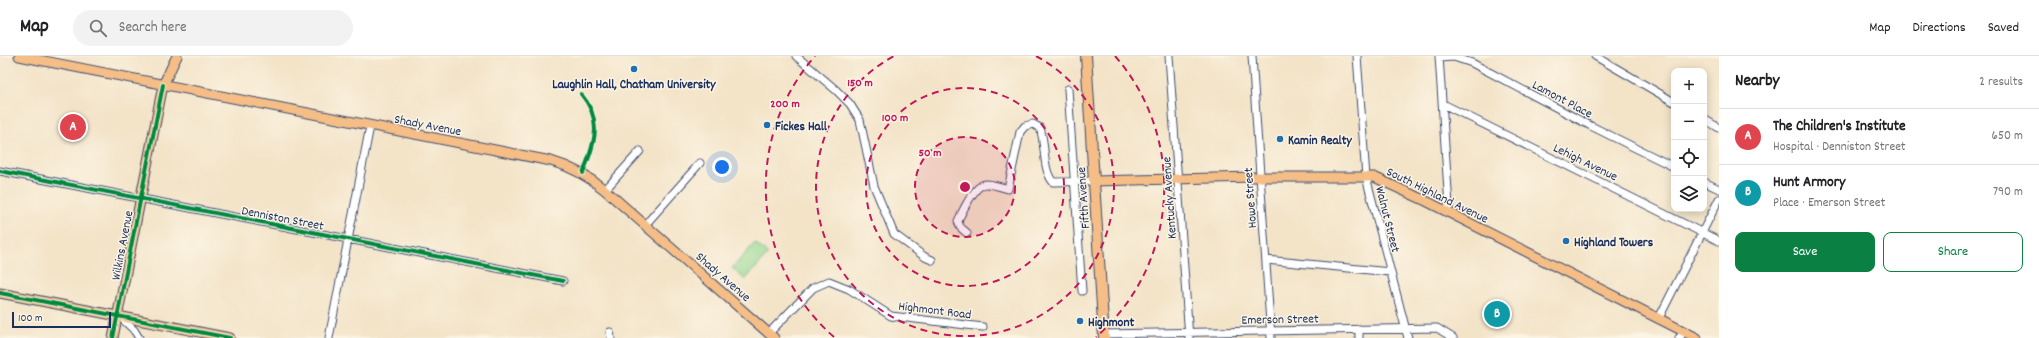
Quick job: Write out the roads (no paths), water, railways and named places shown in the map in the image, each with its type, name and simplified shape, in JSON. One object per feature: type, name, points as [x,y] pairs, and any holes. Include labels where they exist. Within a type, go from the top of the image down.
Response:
[{"type":"highway","name":"Fifth Avenue","points":[[1086,56],[1104,336]]},
{"type":"main road","name":"Shady Avenue","points":[[19,56],[44,58],[163,84],[551,161],[571,167],[589,177],[605,190],[772,336]]},
{"type":"main road","name":"Wilkins Avenue","points":[[113,338],[163,84],[177,56]]},
{"type":"main road","name":"South Highland Avenue","points":[[1094,181],[1260,177],[1374,177],[1448,212],[1659,318],[1681,335],[1697,338]]},
{"type":"main road","points":[[0,292],[230,338]]},
{"type":"street","points":[[796,56],[850,104],[860,120],[874,186],[894,234],[925,257],[932,260]]},
{"type":"street","name":"Kentucky Avenue","points":[[1170,56],[1189,334]]},
{"type":"street","name":"Howe Street","points":[[1252,56],[1272,338]]},
{"type":"street","name":"Walnut Street","points":[[1357,56],[1366,177],[1408,338]]},
{"type":"street","points":[[1595,56],[1671,100]]},
{"type":"street","points":[[1439,57],[1449,206],[1448,212]]},
{"type":"street","name":"Lamont Place","points":[[1439,57],[1454,57],[1472,63],[1591,126],[1671,166]]},
{"type":"street","points":[[1068,89],[1082,291]]},
{"type":"street","name":"Lehigh Avenue","points":[[1442,104],[1719,241]]},
{"type":"street","points":[[1707,121],[1719,128]]},
{"type":"street","points":[[967,234],[960,227],[958,221],[963,210],[979,186],[985,184],[1008,188],[1020,132],[1025,126],[1033,124],[1040,128],[1043,136],[1048,176],[1053,182],[1094,181]]},
{"type":"street","points":[[329,338],[370,126]]},
{"type":"street","points":[[605,190],[640,151]]},
{"type":"street","points":[[646,225],[700,162]]},
{"type":"street","name":"Denniston Street","points":[[0,171],[563,281]]},
{"type":"street","points":[[1707,183],[1719,189]]},
{"type":"street","points":[[1659,318],[1719,199]]},
{"type":"street","points":[[1266,260],[1390,272]]},
{"type":"street","name":"Highmont Road","points":[[772,336],[813,288],[829,281],[849,289],[891,316],[983,327]]},
{"type":"street","points":[[117,315],[134,330],[139,338]]},
{"type":"street","name":"Emerson Street","points":[[1104,336],[1271,330],[1437,328],[1453,338]]},
{"type":"street","points":[[1359,329],[1359,338]]},
{"type":"place","name":"Laughlin Hall, Chatham University","points":[[634,69]]},
{"type":"place","name":"Fickes Hall","points":[[767,125]]},
{"type":"place","name":"The Children's Institute","points":[[73,127]]},
{"type":"place","name":"Kamin Realty","points":[[1280,139]]},
{"type":"place","name":"Highland Towers","points":[[1566,241]]},
{"type":"place","name":"Hunt Armory","points":[[1497,314]]},
{"type":"place","name":"Highmont","points":[[1080,321]]}]
